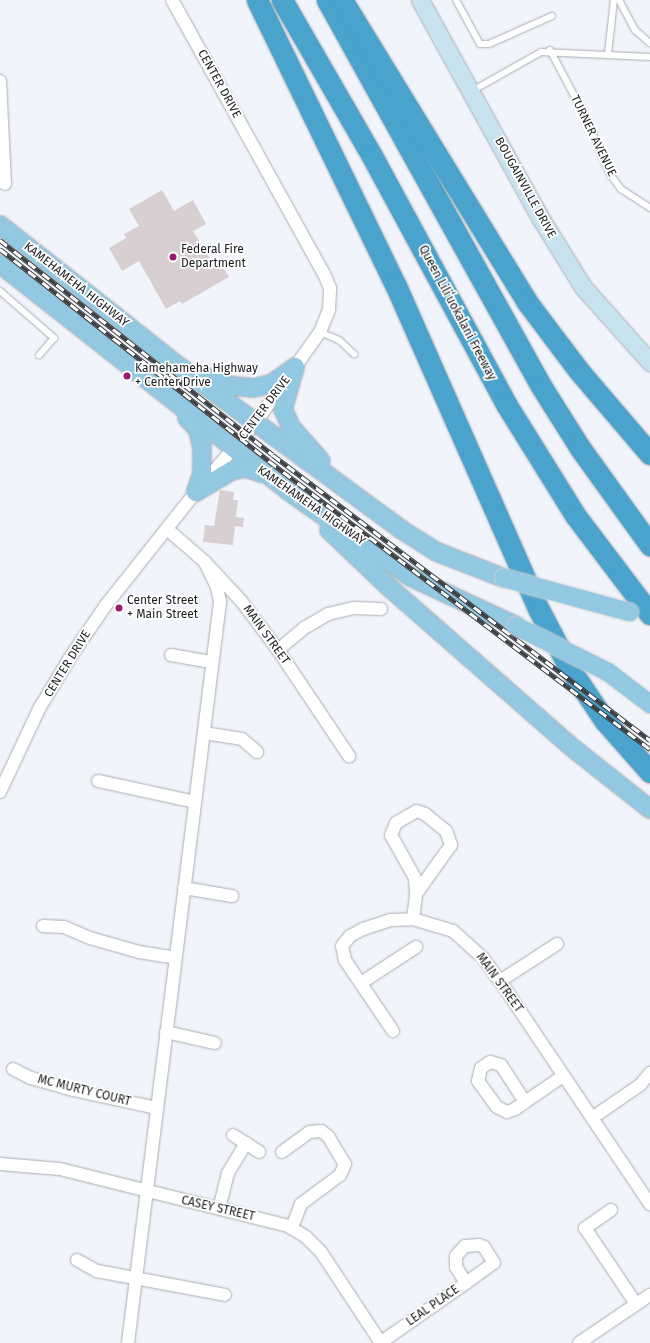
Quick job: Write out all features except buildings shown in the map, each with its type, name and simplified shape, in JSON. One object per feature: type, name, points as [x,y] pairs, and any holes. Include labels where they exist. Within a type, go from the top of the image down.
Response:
[{"type":"highway","points":[[257,0],[396,286],[539,610],[570,669],[605,721],[650,772]]},
{"type":"highway","name":"Queen Liliʻuokalani Freeway","points":[[282,0],[372,156],[506,404],[575,515],[650,614]]},
{"type":"highway","points":[[327,0],[542,386],[580,448],[650,545]]},
{"type":"highway","points":[[342,0],[527,302],[579,371],[645,448]]},
{"type":"highway","points":[[570,669],[604,704],[636,744],[650,756]]},
{"type":"main road","name":"KAMEHAMEHA HIGHWAY","points":[[0,225],[180,367],[336,481],[437,552],[504,578],[650,618]]},
{"type":"main road","name":"KAMEHAMEHA HIGHWAY","points":[[0,264],[288,491],[411,577],[516,626],[608,672],[650,704]]},
{"type":"main road","points":[[180,367],[232,386],[253,388],[271,384],[296,367]]},
{"type":"main road","points":[[296,367],[284,409],[291,427],[336,481]]},
{"type":"main road","points":[[165,394],[198,430],[202,448],[202,473],[196,492]]},
{"type":"main road","points":[[196,492],[233,470],[247,468],[266,474]]},
{"type":"main road","points":[[288,491],[390,588],[492,678],[574,749],[650,808]]},
{"type":"street","name":"CENTER DRIVE","points":[[0,792],[39,710],[71,656],[106,605],[196,492],[256,422],[320,332],[329,310],[330,288],[324,274],[172,0]]},
{"type":"street","name":"BOUGAINVILLE DRIVE","points":[[420,0],[541,219],[583,287],[650,362]]},
{"type":"street","points":[[0,81],[5,184]]},
{"type":"street","name":"MAIN STREET","points":[[167,529],[204,562],[242,602],[278,650],[349,756]]},
{"type":"street","points":[[128,1343],[204,733],[211,662],[220,602],[216,587],[204,562]]},
{"type":"street","points":[[278,650],[304,628],[328,614],[354,608],[381,609]]},
{"type":"street","points":[[171,655],[211,662]]},
{"type":"street","points":[[204,733],[242,739],[257,752]]},
{"type":"street","points":[[98,781],[195,802]]},
{"type":"street","points":[[413,919],[416,894],[415,878],[391,835],[396,823],[417,811],[425,814],[446,831],[451,845],[416,894]]},
{"type":"street","points":[[184,888],[232,896]]},
{"type":"street","name":"MAIN STREET","points":[[393,1031],[345,960],[342,946],[350,936],[376,923],[413,919],[452,931],[465,940],[483,958],[500,981],[650,1204]]},
{"type":"street","points":[[43,926],[64,927],[90,938],[139,952],[175,958]]},
{"type":"street","points":[[500,981],[557,944]]},
{"type":"street","points":[[361,983],[416,947]]},
{"type":"street","points":[[166,1032],[215,1043]]},
{"type":"street","name":"MC MURTY COURT","points":[[12,1068],[31,1078],[73,1090],[157,1108]]},
{"type":"street","points":[[592,1118],[645,1083],[650,1073]]},
{"type":"street","points":[[525,1102],[563,1076]]},
{"type":"street","points":[[282,1152],[310,1132],[320,1131],[328,1136],[345,1164],[340,1175],[301,1204],[292,1228]]},
{"type":"street","points":[[233,1135],[259,1152]]},
{"type":"street","points":[[219,1209],[228,1173],[246,1143]]},
{"type":"street","name":"CASEY STREET","points":[[0,1164],[60,1169],[146,1192],[278,1222],[292,1228],[306,1237],[321,1252],[380,1343]]},
{"type":"street","points":[[611,1210],[585,1228],[636,1304]]},
{"type":"street","points":[[77,1260],[97,1271],[225,1295]]},
{"type":"street","name":"LEAL PLACE","points":[[380,1343],[466,1283]]},
{"type":"street","points":[[579,1343],[650,1295]]},
{"type":"lane","points":[[456,0],[480,44],[489,44],[552,16]]},
{"type":"lane","points":[[608,54],[614,0]]},
{"type":"lane","points":[[618,0],[636,30],[650,43]]},
{"type":"lane","points":[[470,92],[541,52],[550,50],[650,57]]},
{"type":"lane","name":"TURNER AVENUE","points":[[550,50],[586,118],[610,174],[621,189],[650,208]]},
{"type":"lane","points":[[0,291],[54,338],[39,355]]},
{"type":"lane","points":[[320,332],[339,340],[354,354]]},
{"type":"railway","points":[[0,240],[273,455],[650,740]]},
{"type":"railway","points":[[0,249],[269,461],[650,749]]},
{"type":"place","name":"Federal Fire Department","points":[[173,257]]},
{"type":"place","name":"Kamehameha Highway + Center Drive","points":[[127,376]]},
{"type":"place","name":"Center Street + Main Street","points":[[119,608]]}]
